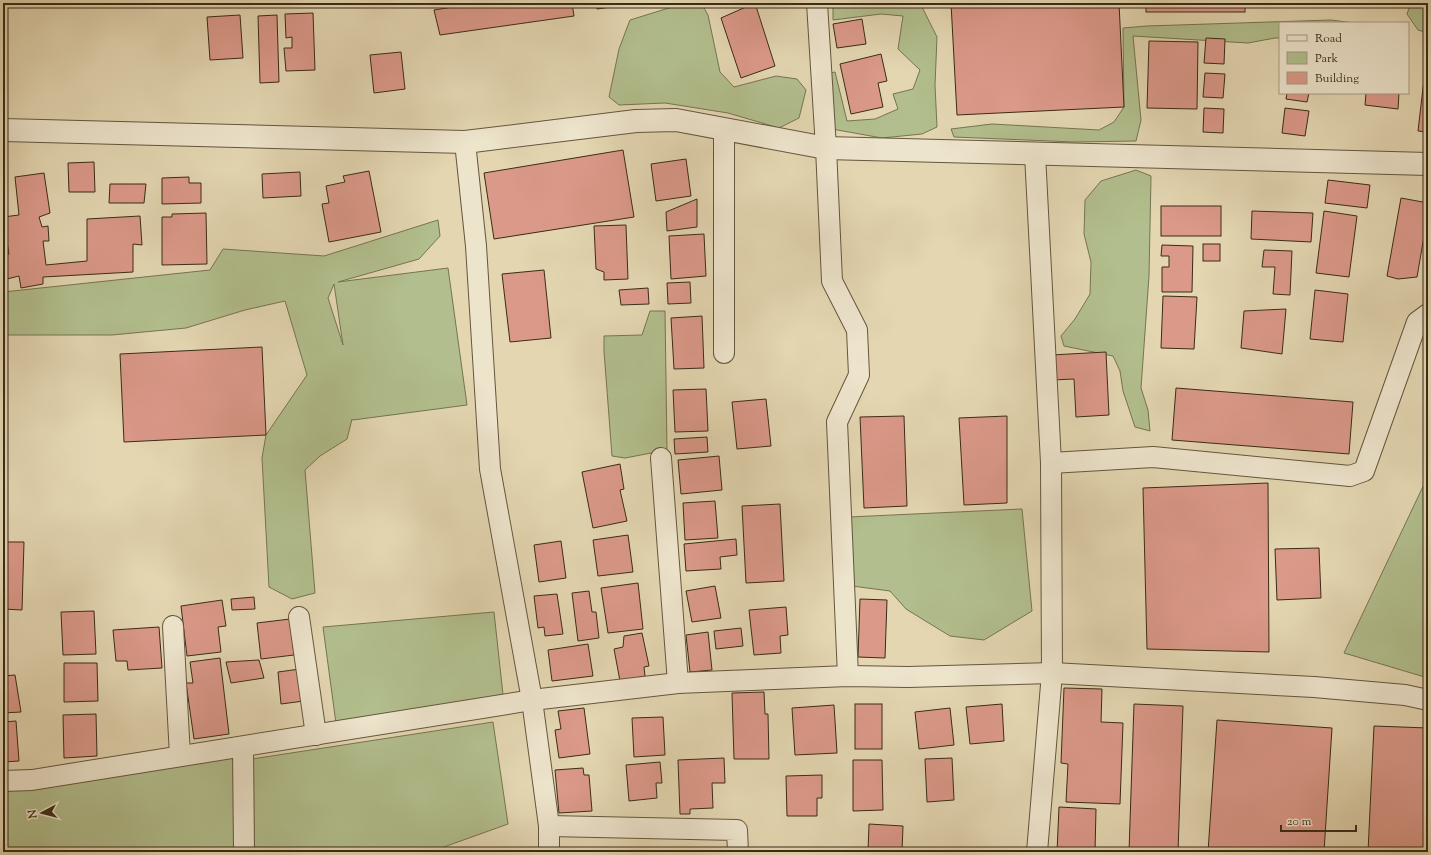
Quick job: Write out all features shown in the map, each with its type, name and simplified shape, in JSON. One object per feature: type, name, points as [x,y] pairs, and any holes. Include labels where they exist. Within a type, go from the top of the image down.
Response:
[{"type":"street","points":[[817,3],[832,281],[857,330],[859,375],[837,422],[848,676]]},
{"type":"street","points":[[3,130],[465,142],[636,121],[676,120],[826,148],[1428,164]]},
{"type":"street","points":[[724,129],[724,353]]},
{"type":"street","points":[[465,142],[476,246],[490,469],[532,700],[549,826],[549,852]]},
{"type":"street","points":[[1035,154],[1051,463],[1052,673],[1037,852]]},
{"type":"street","points":[[1051,463],[1153,457],[1350,476],[1364,471],[1417,322],[1428,314]]},
{"type":"street","points":[[661,458],[678,683]]},
{"type":"street","points":[[299,617],[316,734]]},
{"type":"street","points":[[174,626],[180,756]]},
{"type":"street","points":[[3,781],[32,780],[532,700],[678,683],[848,676],[1052,673],[1314,687],[1405,694],[1428,700]]},
{"type":"street","points":[[243,746],[244,852]]},
{"type":"street","points":[[549,826],[737,830],[738,852]]},
{"type":"green space","points":[[685,3],[701,3],[708,15],[720,72],[734,87],[776,76],[797,79],[806,90],[799,118],[779,128],[728,113],[665,103],[619,105],[609,97],[619,49],[630,20]]},
{"type":"green space","points":[[833,3],[920,3],[937,37],[935,85],[937,127],[922,134],[882,138],[832,129],[825,74],[835,72],[847,121],[875,119],[898,109],[893,94],[913,89],[920,70],[898,49],[903,16],[881,14],[833,20]]},
{"type":"green space","points":[[1411,3],[1428,3],[1428,33],[1418,30],[1407,14]]},
{"type":"green space","points":[[1331,20],[1346,22],[1279,22],[1279,38],[1248,43],[1133,36],[1141,120],[1136,141],[1074,142],[954,137],[951,129],[992,124],[1099,130],[1114,122],[1124,107],[1123,28],[1147,26]]},
{"type":"green space","points":[[1136,170],[1151,176],[1149,276],[1141,388],[1148,410],[1150,431],[1135,427],[1123,391],[1120,371],[1113,356],[1064,346],[1061,336],[1075,319],[1090,294],[1091,262],[1084,234],[1085,200],[1101,181]]},
{"type":"green space","points":[[438,220],[440,236],[419,259],[338,282],[448,268],[467,405],[352,419],[347,439],[320,456],[305,470],[315,593],[292,599],[269,587],[262,458],[266,435],[307,375],[285,301],[245,310],[186,328],[112,335],[3,335],[3,292],[210,270],[223,249],[324,256]],"holes":[[[334,284],[343,345],[328,298]]]},
{"type":"green space","points":[[650,311],[665,311],[667,450],[625,458],[612,456],[604,336],[642,335]]},
{"type":"green space","points":[[1428,476],[1428,678],[1344,653]]},
{"type":"green space","points":[[1022,509],[1032,611],[984,640],[950,636],[906,609],[890,591],[852,586],[849,517]]},
{"type":"green space","points":[[494,612],[504,704],[337,731],[323,627]]},
{"type":"green space","points":[[493,722],[508,824],[430,852],[248,852],[252,759]]},
{"type":"green space","points":[[243,747],[244,852],[3,852],[3,786]]},
{"type":"building","points":[[478,3],[572,3],[574,16],[440,35],[434,10]]},
{"type":"building","points":[[597,3],[617,3],[618,6],[597,9]]},
{"type":"building","points":[[755,3],[775,66],[741,78],[721,18]]},
{"type":"building","points":[[951,3],[1119,3],[1124,107],[957,115]]},
{"type":"building","points":[[1146,3],[1245,3],[1245,12],[1146,12]]},
{"type":"building","points":[[313,13],[315,70],[286,71],[284,48],[292,48],[292,37],[286,38],[285,14]]},
{"type":"building","points":[[240,15],[243,58],[210,60],[207,17]]},
{"type":"building","points":[[277,15],[279,82],[260,83],[258,16]]},
{"type":"building","points":[[862,19],[866,44],[837,48],[833,24]]},
{"type":"building","points":[[1206,38],[1225,39],[1224,64],[1204,63]]},
{"type":"building","points":[[1149,41],[1198,42],[1197,109],[1147,108]]},
{"type":"building","points":[[401,52],[405,89],[374,93],[370,55]]},
{"type":"building","points":[[881,54],[887,81],[878,83],[883,107],[851,114],[840,64]]},
{"type":"building","points":[[1426,62],[1428,63],[1428,132],[1418,131]]},
{"type":"building","points":[[1205,73],[1225,74],[1223,98],[1203,97]]},
{"type":"building","points":[[1287,94],[1309,94],[1307,102],[1286,99]]},
{"type":"building","points":[[1366,94],[1399,94],[1398,109],[1365,105]]},
{"type":"building","points":[[1204,108],[1224,109],[1223,133],[1203,132]]},
{"type":"building","points":[[1285,108],[1309,111],[1305,136],[1282,133]]},
{"type":"building","points":[[623,150],[634,217],[494,239],[484,173]]},
{"type":"building","points":[[686,159],[691,196],[656,201],[651,164]]},
{"type":"building","points":[[94,162],[95,192],[69,192],[68,163]]},
{"type":"building","points":[[369,171],[381,232],[329,242],[322,204],[329,203],[326,186],[345,182],[343,176]]},
{"type":"building","points":[[300,172],[301,196],[263,198],[262,174]]},
{"type":"building","points":[[44,173],[50,213],[39,217],[42,227],[48,226],[49,241],[43,241],[46,265],[87,261],[87,219],[140,216],[142,245],[133,244],[133,272],[43,277],[43,284],[21,288],[19,276],[3,280],[3,255],[9,254],[3,217],[19,215],[15,177]]},
{"type":"building","points":[[189,177],[189,183],[201,183],[201,203],[162,204],[162,178]]},
{"type":"building","points":[[1328,180],[1370,185],[1367,208],[1325,203]]},
{"type":"building","points":[[110,184],[146,184],[144,203],[109,203]]},
{"type":"building","points":[[1401,198],[1428,203],[1428,213],[1417,277],[1398,279],[1387,276]]},
{"type":"building","points":[[697,199],[697,227],[667,231],[666,212]]},
{"type":"building","points":[[1161,206],[1221,206],[1221,236],[1161,236]]},
{"type":"building","points":[[1252,211],[1313,213],[1311,242],[1251,239]]},
{"type":"building","points":[[1324,211],[1357,216],[1349,277],[1316,273]]},
{"type":"building","points":[[206,213],[207,264],[162,265],[162,217],[172,217],[172,214]]},
{"type":"building","points":[[626,225],[628,279],[604,280],[604,272],[596,269],[594,226]]},
{"type":"building","points":[[704,234],[706,276],[671,279],[669,236]]},
{"type":"building","points":[[1203,244],[1220,244],[1220,261],[1203,261]]},
{"type":"building","points":[[1162,245],[1193,246],[1192,292],[1162,292],[1162,267],[1169,267],[1169,256],[1161,256]]},
{"type":"building","points":[[1264,250],[1292,251],[1290,295],[1273,294],[1275,267],[1262,267]]},
{"type":"building","points":[[544,270],[551,338],[510,342],[502,274]]},
{"type":"building","points":[[690,282],[691,303],[668,304],[667,283]]},
{"type":"building","points":[[648,288],[649,304],[621,305],[619,290]]},
{"type":"building","points":[[1315,290],[1348,294],[1343,342],[1310,339]]},
{"type":"building","points":[[1163,296],[1197,297],[1194,349],[1161,348]]},
{"type":"building","points":[[1286,309],[1282,354],[1241,348],[1244,311]]},
{"type":"building","points":[[702,316],[704,368],[674,369],[671,318]]},
{"type":"building","points":[[262,347],[266,435],[124,442],[120,354]]},
{"type":"building","points":[[1106,352],[1109,415],[1076,417],[1074,379],[1052,380],[1051,355]]},
{"type":"building","points":[[1176,388],[1353,402],[1349,454],[1172,440]]},
{"type":"building","points":[[706,389],[708,431],[675,432],[673,390]]},
{"type":"building","points":[[766,399],[771,446],[737,449],[732,402]]},
{"type":"building","points":[[904,416],[907,506],[864,508],[860,417]]},
{"type":"building","points":[[1007,416],[1007,503],[964,505],[959,418]]},
{"type":"building","points":[[707,437],[708,452],[675,454],[674,439]]},
{"type":"building","points":[[719,456],[722,490],[681,494],[678,460]]},
{"type":"building","points":[[620,464],[624,489],[620,490],[627,521],[593,528],[582,472]]},
{"type":"building","points":[[1268,483],[1269,652],[1147,649],[1143,488]]},
{"type":"building","points":[[715,501],[718,538],[685,540],[683,503]]},
{"type":"building","points":[[780,504],[784,581],[746,583],[742,506]]},
{"type":"building","points":[[628,535],[633,572],[598,576],[593,540]]},
{"type":"building","points":[[736,539],[737,555],[720,557],[721,569],[686,571],[684,544]]},
{"type":"building","points":[[561,541],[566,578],[539,582],[534,545]]},
{"type":"building","points":[[3,542],[24,542],[22,610],[3,609]]},
{"type":"building","points":[[1319,548],[1321,598],[1277,600],[1275,549]]},
{"type":"building","points":[[638,583],[643,629],[608,633],[601,588]]},
{"type":"building","points":[[715,586],[721,618],[692,622],[686,591]]},
{"type":"building","points":[[589,591],[592,612],[596,612],[599,638],[578,641],[572,593]]},
{"type":"building","points":[[557,594],[563,634],[545,636],[544,627],[538,628],[534,596]]},
{"type":"building","points":[[254,597],[255,609],[232,610],[231,599]]},
{"type":"building","points":[[860,599],[887,600],[885,658],[858,657]]},
{"type":"building","points":[[222,600],[226,626],[218,627],[221,652],[187,656],[181,606]]},
{"type":"building","points":[[786,607],[788,635],[780,636],[781,653],[754,655],[749,610]]},
{"type":"building","points":[[94,611],[96,654],[63,655],[61,612]]},
{"type":"building","points":[[290,619],[294,655],[261,659],[257,623]]},
{"type":"building","points":[[159,627],[162,668],[128,670],[127,661],[116,661],[113,630]]},
{"type":"building","points":[[741,628],[743,646],[716,649],[714,631]]},
{"type":"building","points":[[708,632],[712,670],[690,672],[686,635]]},
{"type":"building","points":[[642,633],[649,666],[644,667],[645,676],[620,681],[614,649],[623,647],[624,636]]},
{"type":"building","points":[[588,644],[593,676],[552,681],[548,650]]},
{"type":"building","points":[[220,658],[229,734],[194,739],[186,683],[193,683],[190,662]]},
{"type":"building","points":[[259,660],[264,678],[231,683],[226,662]]},
{"type":"building","points":[[64,663],[97,663],[98,701],[64,702]]},
{"type":"building","points":[[300,669],[304,701],[281,704],[278,672]]},
{"type":"building","points":[[15,675],[21,712],[3,713],[3,676]]},
{"type":"building","points":[[1064,688],[1102,689],[1101,722],[1123,723],[1120,804],[1066,802],[1068,764],[1061,763]]},
{"type":"building","points":[[764,692],[765,714],[768,714],[769,759],[734,759],[732,693]]},
{"type":"building","points":[[855,704],[882,704],[882,749],[855,749]]},
{"type":"building","points":[[1002,704],[1004,741],[970,744],[966,707]]},
{"type":"building","points":[[1134,704],[1183,706],[1178,852],[1129,852]]},
{"type":"building","points":[[834,705],[837,753],[795,755],[792,708]]},
{"type":"building","points":[[584,708],[590,754],[559,758],[555,730],[561,729],[558,711]]},
{"type":"building","points":[[950,708],[954,745],[919,749],[915,712]]},
{"type":"building","points":[[96,714],[97,756],[64,758],[63,715]]},
{"type":"building","points":[[663,717],[665,755],[634,757],[632,718]]},
{"type":"building","points":[[1217,720],[1332,728],[1324,852],[1208,852]]},
{"type":"building","points":[[16,721],[19,761],[3,762],[3,722]]},
{"type":"building","points":[[1374,726],[1428,728],[1428,817],[1426,852],[1368,852]]},
{"type":"building","points":[[724,758],[725,783],[712,783],[713,808],[690,809],[690,814],[680,814],[678,760]]},
{"type":"building","points":[[952,758],[954,800],[927,802],[925,759]]},
{"type":"building","points":[[853,760],[882,760],[883,810],[853,811]]},
{"type":"building","points":[[660,762],[662,783],[656,783],[657,798],[629,801],[626,765]]},
{"type":"building","points":[[583,768],[584,775],[589,775],[592,811],[559,813],[555,770]]},
{"type":"building","points":[[822,775],[822,798],[817,798],[817,816],[787,816],[786,776]]},
{"type":"building","points":[[1059,807],[1096,809],[1095,852],[1057,852]]},
{"type":"building","points":[[869,824],[903,826],[902,852],[868,852]]},
{"type":"building","points":[[790,849],[790,852],[756,852],[756,850]]}]
